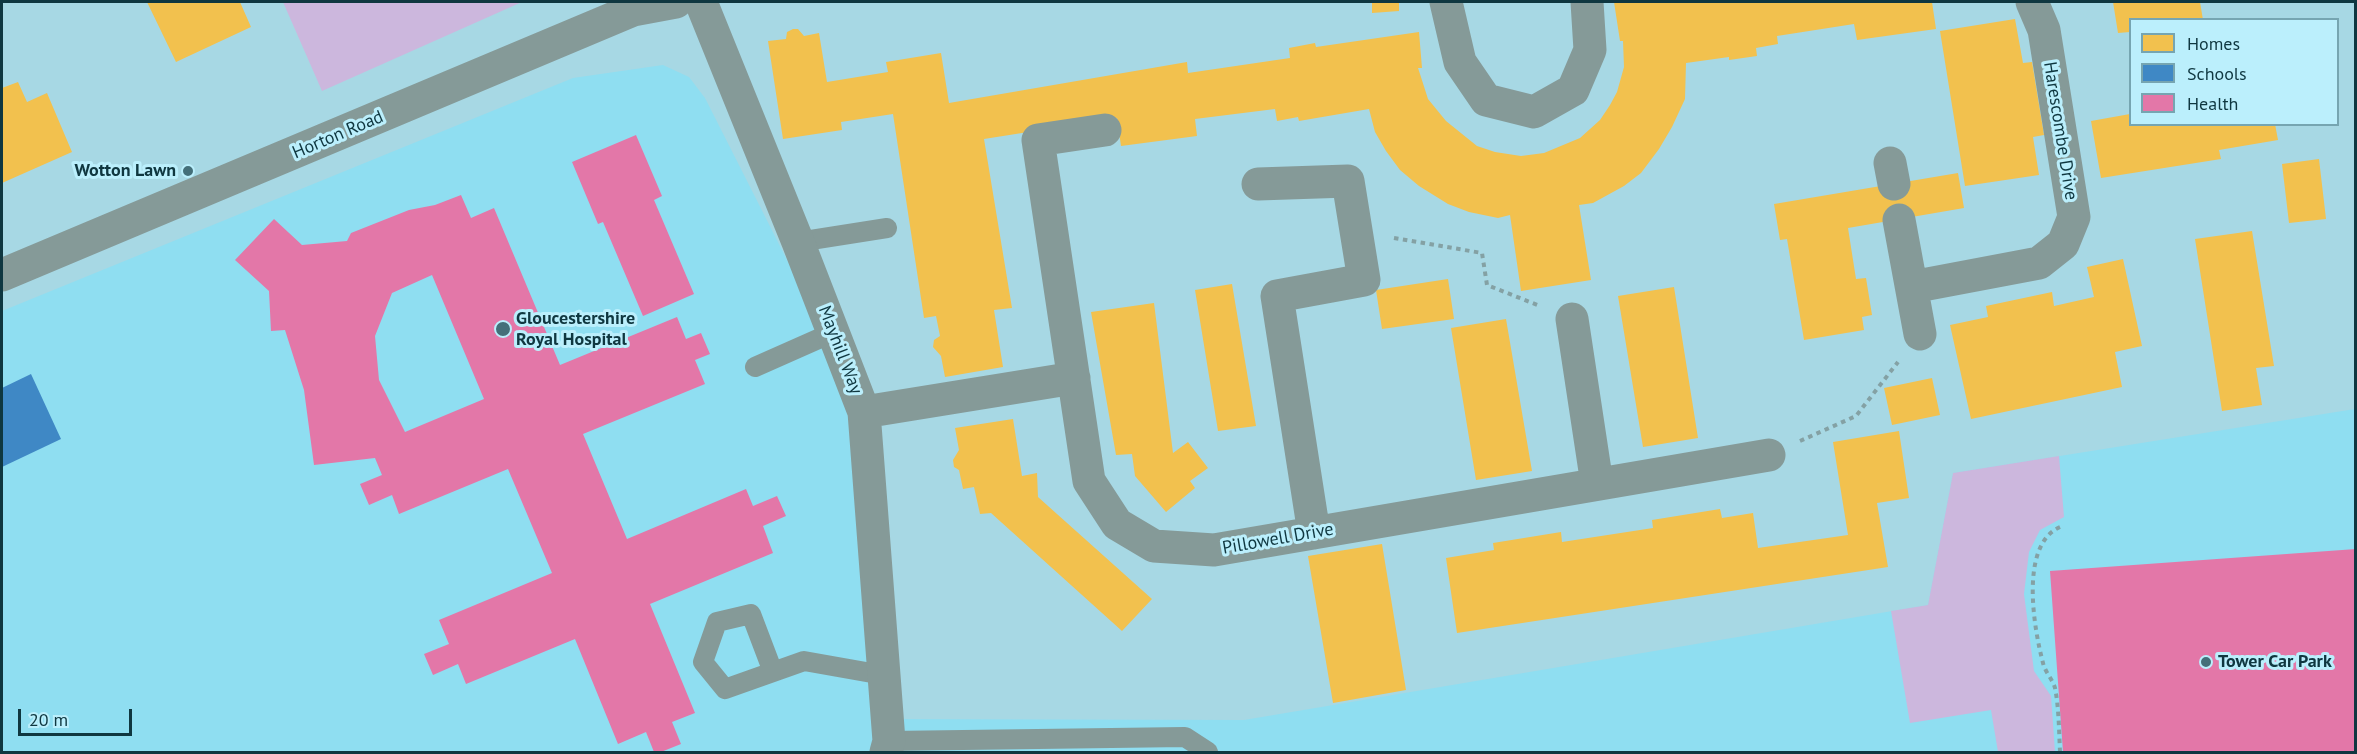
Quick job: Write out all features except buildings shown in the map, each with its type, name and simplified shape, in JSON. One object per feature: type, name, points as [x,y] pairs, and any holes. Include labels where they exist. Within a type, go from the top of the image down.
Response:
[{"type":"street","name":"Horton Road","points":[[2,275],[633,10],[676,2]]},
{"type":"street","name":"Mayhill Way","points":[[700,2],[798,242],[864,412],[887,738]]},
{"type":"street","points":[[1447,2],[1460,62],[1486,100],[1534,112],[1573,90],[1590,50],[1587,2]]},
{"type":"street","name":"Harescombe Drive","points":[[1912,287],[2039,263],[2063,244],[2074,217],[2044,30],[2032,2]]},
{"type":"street","name":"Pillowell Drive","points":[[1105,130],[1038,140],[1089,481],[1117,525],[1154,546],[1214,550],[1769,455]]},
{"type":"street","points":[[1258,184],[1348,181],[1364,280],[1277,296],[1314,533]]},
{"type":"street","points":[[1899,219],[1920,334]]},
{"type":"street","points":[[1572,318],[1597,484]]},
{"type":"street","points":[[864,412],[1074,378]]},
{"type":"lane","points":[[798,242],[887,228]]},
{"type":"lane","points":[[755,367],[834,332]]},
{"type":"lane","points":[[773,672],[804,661],[883,675]]},
{"type":"lane","points":[[887,738],[1185,737],[1208,753]]},
{"type":"path","points":[[1356,232],[1482,253],[1487,285],[1572,318]]},
{"type":"path","points":[[1769,455],[1856,416],[1920,334]]},
{"type":"path","points":[[2060,527],[2050,531],[2037,556],[2031,595],[2044,666],[2055,687],[2060,753]]},
{"type":"shaded area","points":[[283,2],[522,2],[322,91]]},
{"type":"shaded area","name":"Gloucestershire Royal Hospital","points":[[663,65],[689,77],[705,98],[864,412],[886,719],[1244,720],[1928,605],[1953,473],[2355,409],[2355,752],[2,752],[2,311],[573,78]]},
{"type":"shaded area","points":[[2059,456],[2064,517],[2040,530],[2029,552],[2024,594],[2034,671],[2051,696],[2055,752],[1998,752],[1991,710],[1910,723],[1891,611],[1928,605],[1953,473]]},
{"type":"place","name":"Wotton Lawn","points":[[188,171]]},
{"type":"place","name":"Gloucestershire Royal Hospital","points":[[503,329]]},
{"type":"place","name":"Tower Car Park","points":[[2206,662]]}]
